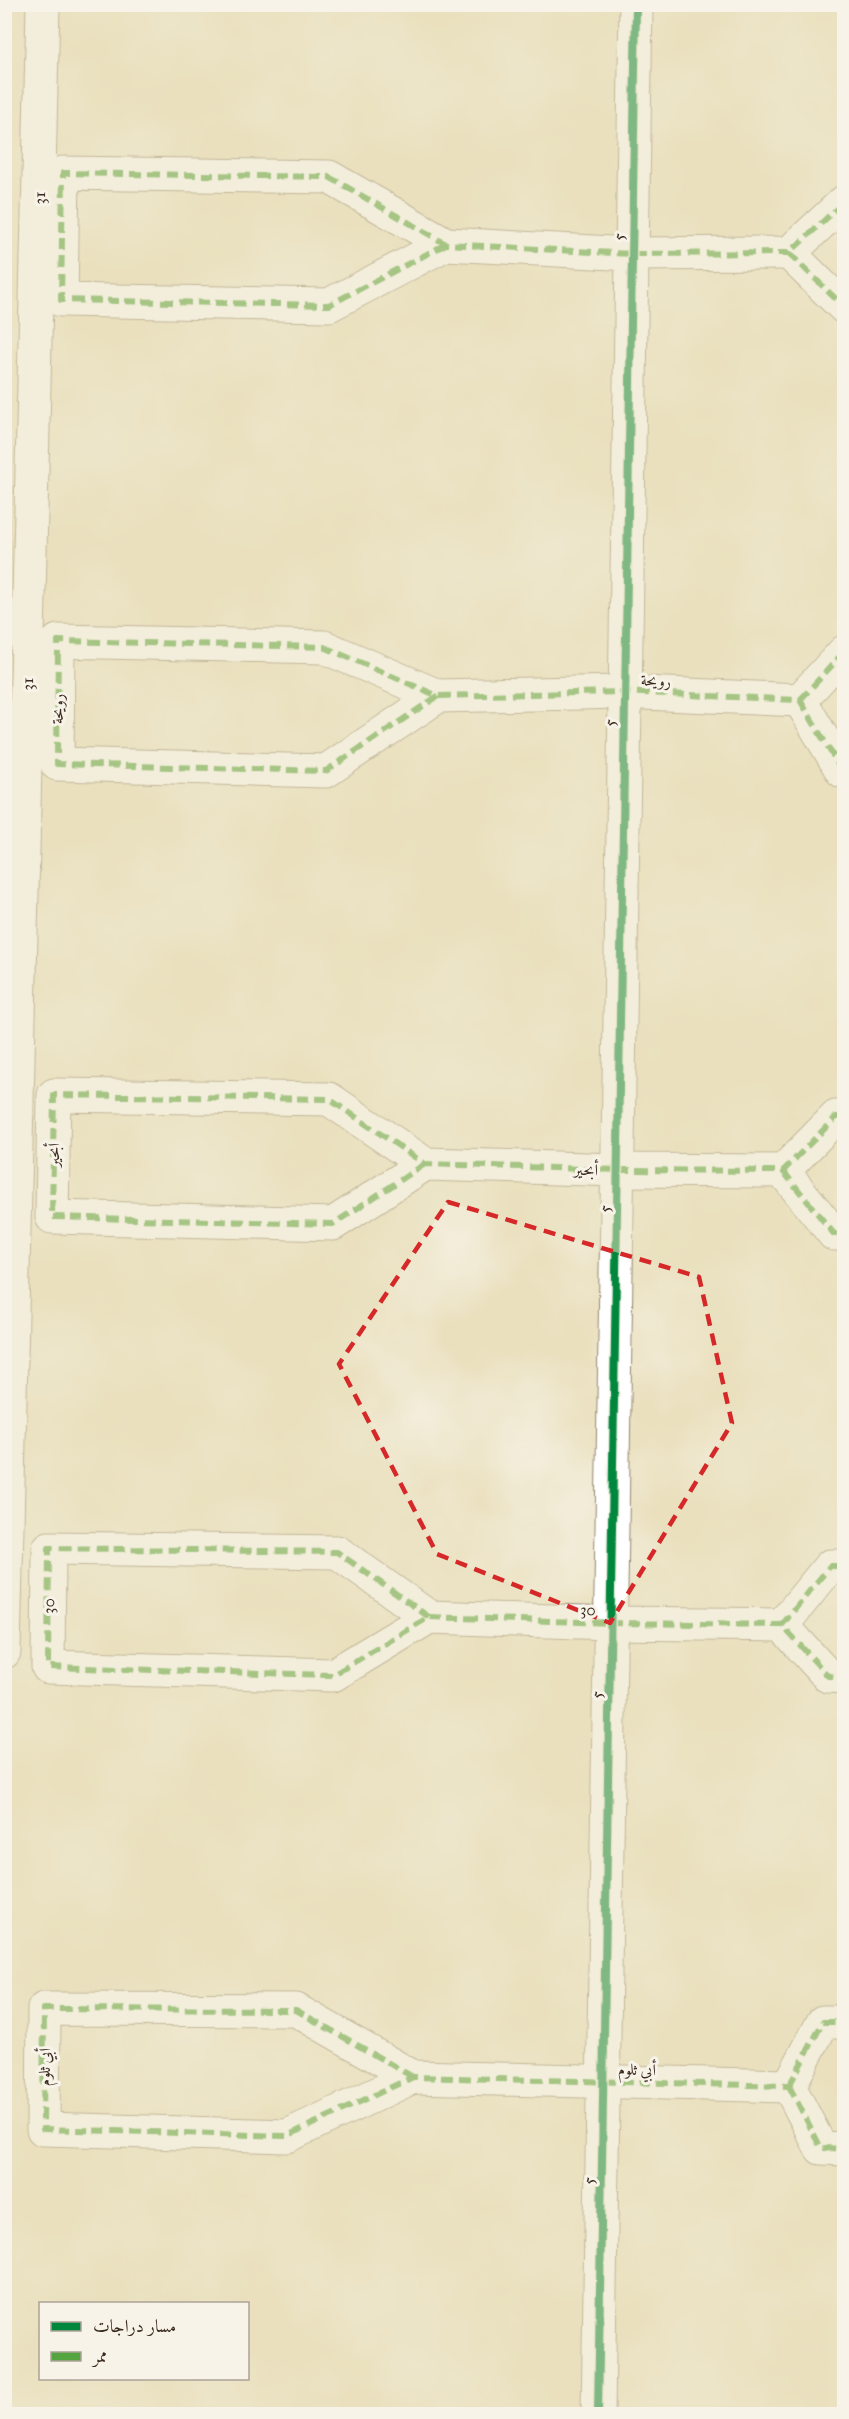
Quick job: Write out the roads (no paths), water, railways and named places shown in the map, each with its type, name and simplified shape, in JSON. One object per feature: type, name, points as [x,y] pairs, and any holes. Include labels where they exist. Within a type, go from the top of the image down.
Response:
[{"type":"street","name":"31","points":[[4,1652],[8,1396],[43,4]]},
{"type":"street","name":"5","points":[[598,2415],[618,1170],[622,692],[636,4]]},
{"type":"street","points":[[446,244],[329,305],[61,300],[63,173],[329,177],[446,244],[631,254],[789,253],[844,202]]},
{"type":"street","points":[[789,253],[844,307]]},
{"type":"street","name":"رويحة","points":[[438,696],[326,771],[57,764],[58,641],[324,647],[438,696],[622,692],[800,700]]},
{"type":"street","points":[[844,652],[800,700],[844,772]]},
{"type":"street","name":"أبحير","points":[[425,1164],[333,1224],[52,1217],[54,1095],[329,1099],[425,1164],[618,1170],[783,1171]]},
{"type":"street","points":[[844,1117],[836,1117],[783,1171],[834,1234],[844,1234]]},
{"type":"street","name":"30","points":[[429,1617],[337,1552],[49,1548],[48,1667],[333,1675],[429,1617],[611,1623],[782,1625]]},
{"type":"street","points":[[844,1566],[830,1566],[782,1625],[828,1676],[844,1677]]},
{"type":"street","name":"أبي ثلوم","points":[[413,2078],[296,2010],[44,2009],[43,2129],[287,2136],[413,2078],[789,2086]]},
{"type":"street","points":[[844,2022],[823,2022],[789,2086],[821,2148],[844,2149]]}]
